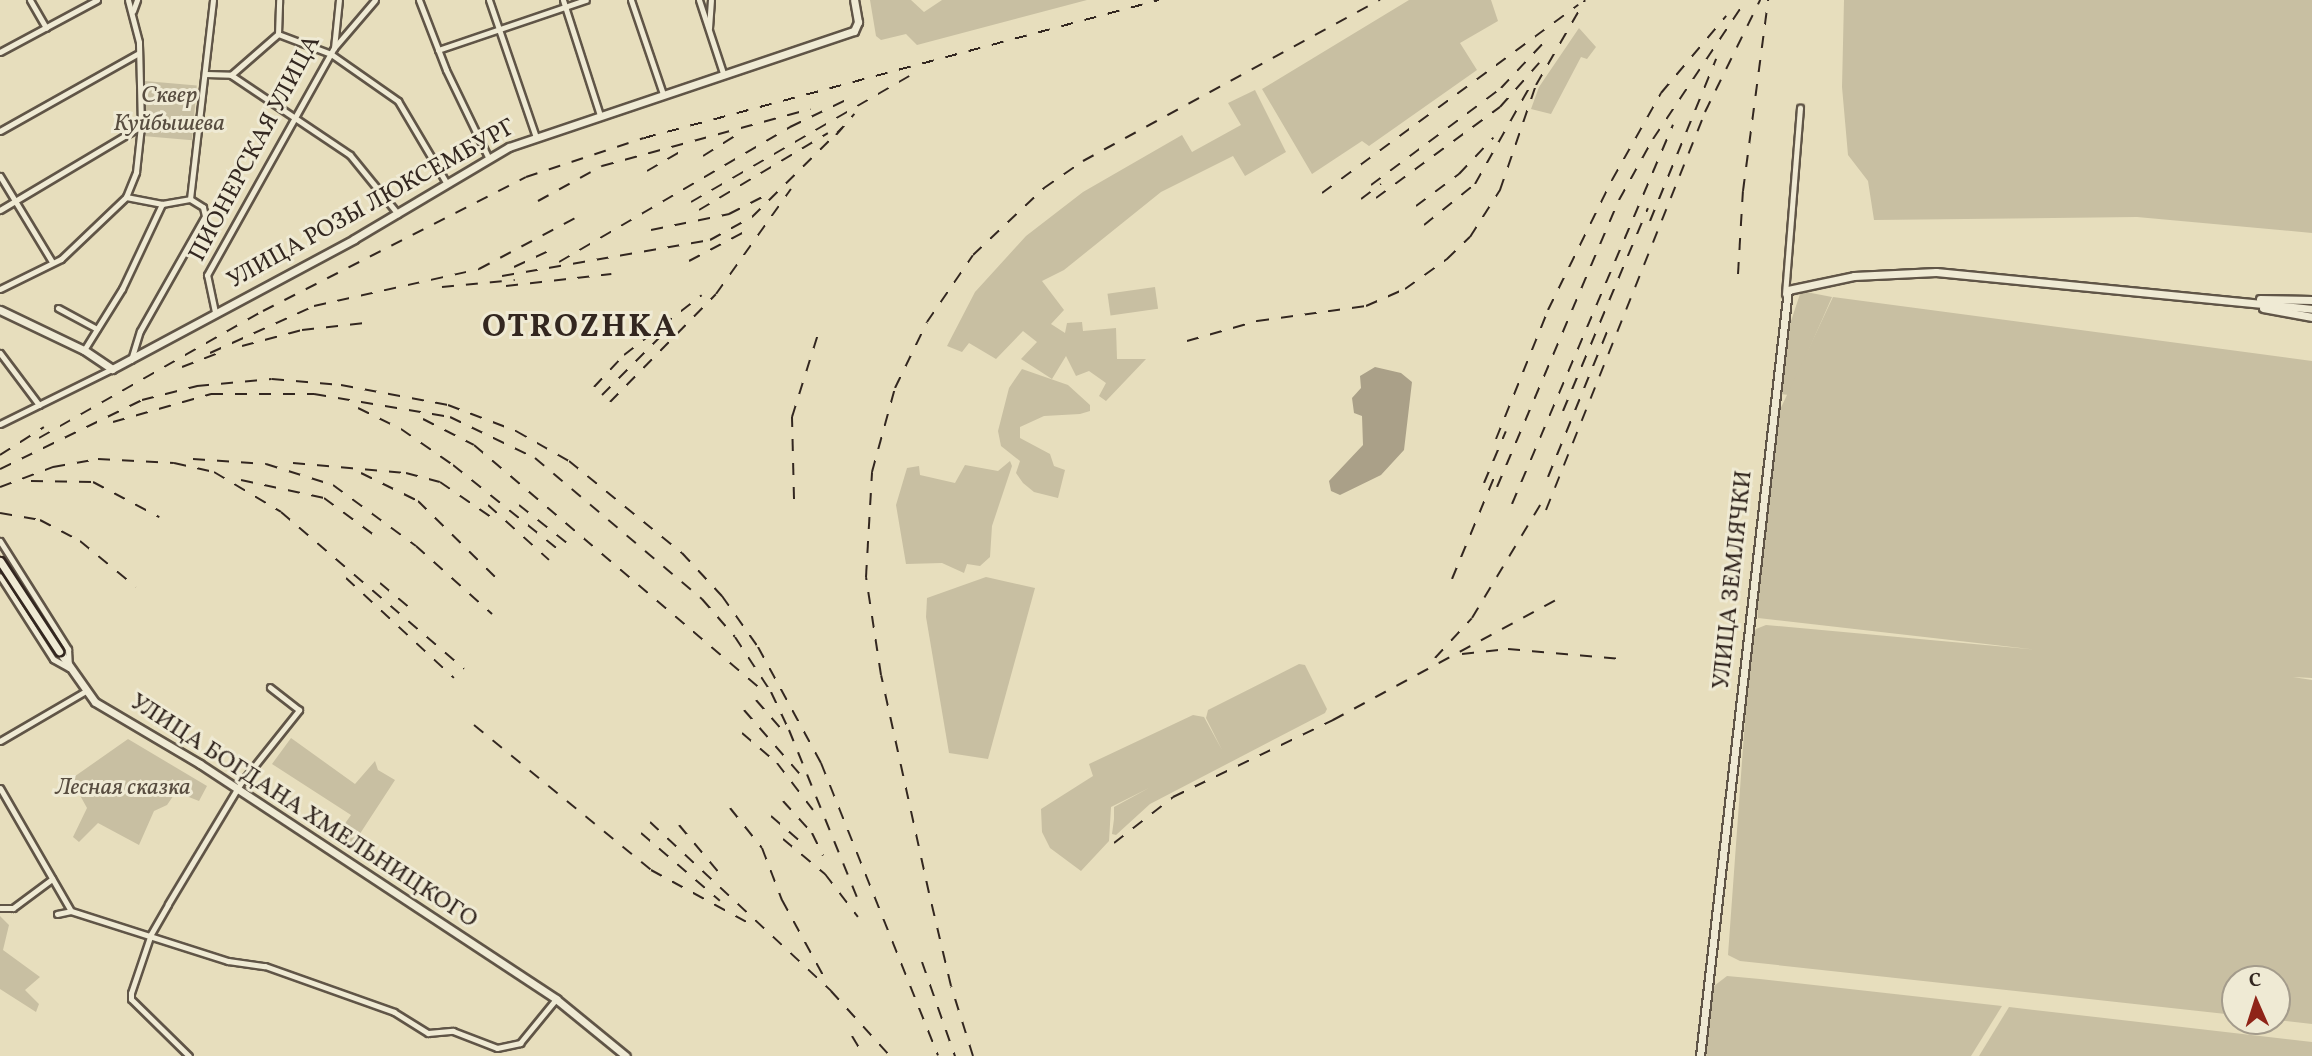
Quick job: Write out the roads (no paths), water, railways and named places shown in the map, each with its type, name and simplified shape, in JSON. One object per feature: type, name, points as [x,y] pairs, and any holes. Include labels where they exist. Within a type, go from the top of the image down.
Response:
[{"type":"street","points":[[30,0],[47,29]]},
{"type":"street","points":[[0,52],[97,0]]},
{"type":"street","points":[[0,289],[61,259],[126,197],[136,172],[141,126],[139,53],[133,11],[128,0]]},
{"type":"street","points":[[133,11],[137,0]]},
{"type":"street","points":[[190,199],[213,0]]},
{"type":"street","points":[[231,75],[278,34],[279,0]]},
{"type":"street","name":"ПИОНЕРСКАЯ УЛИЦА","points":[[215,312],[207,275],[332,51],[339,0]]},
{"type":"street","points":[[332,51],[375,0]]},
{"type":"street","points":[[419,0],[438,50],[488,158]]},
{"type":"street","points":[[489,0],[536,137]]},
{"type":"street","points":[[563,0],[600,115]]},
{"type":"street","points":[[438,50],[586,0]]},
{"type":"street","points":[[631,0],[663,94]]},
{"type":"street","points":[[699,0],[723,73]]},
{"type":"street","points":[[709,32],[711,0]]},
{"type":"street","name":"УЛИЦА РОЗЫ ЛЮКСЕМБУРГ","points":[[0,424],[131,360],[398,214],[488,158],[536,137],[857,27],[854,0]]},
{"type":"street","points":[[278,34],[332,51],[398,101],[447,184]]},
{"type":"street","points":[[0,131],[139,53]]},
{"type":"street","points":[[205,74],[231,75],[350,155],[398,214]]},
{"type":"street","name":"УЛИЦА ЗЕМЛЯЧКИ","points":[[1700,1056],[1785,297],[1800,108]]},
{"type":"street","points":[[0,211],[141,126]]},
{"type":"street","points":[[0,176],[52,262]]},
{"type":"street","points":[[126,197],[162,204],[190,199],[203,207],[205,216],[140,331],[131,360]]},
{"type":"street","points":[[84,350],[122,289],[162,204]]},
{"type":"street","points":[[1785,297],[1791,288],[1806,283],[1936,272],[2312,309]]},
{"type":"street","points":[[2204,298],[2312,300]]},
{"type":"street","points":[[2204,298],[2312,317]]},
{"type":"street","points":[[58,308],[97,329]]},
{"type":"street","points":[[0,310],[84,350],[113,369]]},
{"type":"street","points":[[0,354],[39,405]]},
{"type":"street","points":[[0,541],[68,649],[69,668]]},
{"type":"street","name":"УЛИЦА БОГДАНА ХМЕЛЬНИЦКОГО","points":[[0,561],[84,692],[237,789],[556,999],[626,1056]]},
{"type":"street","points":[[0,576],[53,659],[69,668]]},
{"type":"street","points":[[6,586],[13,576],[22,578]]},
{"type":"street","points":[[189,1056],[131,999],[150,934],[237,789],[299,710],[270,687]]},
{"type":"street","points":[[0,741],[84,692]]},
{"type":"street","points":[[0,788],[71,911]]},
{"type":"street","points":[[0,908],[13,908],[52,878]]},
{"type":"street","points":[[57,914],[71,911],[228,961],[265,966],[394,1012],[428,1033],[453,1031],[497,1048],[520,1043],[556,999]]},
{"type":"railway","points":[[39,438],[263,311],[526,177],[644,138],[1159,0]]},
{"type":"railway","points":[[973,1056],[951,986],[929,893],[881,675],[866,577],[872,472],[895,388],[927,322],[973,255],[1044,188],[1083,161],[1380,0]]},
{"type":"railway","points":[[1187,341],[1257,321],[1366,306],[1405,289],[1447,259],[1470,237],[1500,190],[1536,85],[1585,0]]},
{"type":"railway","points":[[1497,487],[1619,200],[1653,139],[1746,0]]},
{"type":"railway","points":[[1546,510],[1705,112],[1760,0]]},
{"type":"railway","points":[[1738,274],[1743,191],[1768,0]]},
{"type":"railway","points":[[1322,193],[1578,5]]},
{"type":"railway","points":[[1496,439],[1548,310],[1612,180],[1661,93],[1726,16]]},
{"type":"railway","points":[[1371,185],[1501,88],[1548,38]]},
{"type":"railway","points":[[1650,221],[1716,59]]},
{"type":"railway","points":[[1376,198],[1500,107],[1539,63]]},
{"type":"railway","points":[[691,202],[909,76]]},
{"type":"railway","points":[[1424,225],[1475,184],[1529,88]]},
{"type":"railway","points":[[559,262],[790,127],[854,96]]},
{"type":"railway","points":[[538,201],[602,166],[810,109]]},
{"type":"railway","points":[[836,135],[854,114]]},
{"type":"railway","points":[[1512,504],[1673,125]]},
{"type":"railway","points":[[502,276],[710,240],[752,217],[842,128]]},
{"type":"railway","points":[[699,210],[828,133]]},
{"type":"railway","points":[[703,156],[738,134]]},
{"type":"railway","points":[[1416,206],[1459,174],[1493,138]]},
{"type":"railway","points":[[647,171],[683,150]]},
{"type":"railway","points":[[1361,199],[1381,184]]},
{"type":"railway","points":[[610,402],[716,294],[791,189]]},
{"type":"railway","points":[[651,230],[729,214],[763,197]]},
{"type":"railway","points":[[1563,411],[1648,208]]},
{"type":"railway","points":[[210,353],[314,306],[479,269],[581,215]]},
{"type":"railway","points":[[689,261],[750,229]]},
{"type":"railway","points":[[514,267],[553,249]]},
{"type":"railway","points":[[506,286],[611,274]]},
{"type":"railway","points":[[442,287],[515,280]]},
{"type":"railway","points":[[594,387],[624,355],[702,295]]},
{"type":"railway","points":[[242,346],[302,330],[365,323]]},
{"type":"railway","points":[[602,395],[668,329]]},
{"type":"railway","points":[[1548,477],[1608,329]]},
{"type":"railway","points":[[794,499],[792,417],[818,334]]},
{"type":"railway","points":[[182,367],[219,353]]},
{"type":"railway","points":[[0,469],[142,400],[197,386],[272,379],[341,385],[448,405],[516,431],[569,461],[682,553],[722,596],[758,647],[821,763],[938,1056]]},
{"type":"railway","points":[[113,422],[211,394],[314,394],[450,417],[535,458],[702,599],[735,637],[771,692],[789,730],[861,907]]},
{"type":"railway","points":[[358,408],[401,429],[453,465],[560,551]]},
{"type":"railway","points":[[423,419],[474,445],[763,691]]},
{"type":"railway","points":[[0,455],[44,427]]},
{"type":"railway","points":[[1484,483],[1506,431]]},
{"type":"railway","points":[[0,487],[53,467],[98,459],[174,463],[214,472],[281,512],[464,669]]},
{"type":"railway","points":[[193,459],[266,464],[333,485],[416,546],[492,614]]},
{"type":"railway","points":[[293,463],[406,473],[440,482],[491,517]]},
{"type":"railway","points":[[361,473],[418,501],[495,577]]},
{"type":"railway","points":[[1452,579],[1495,475]]},
{"type":"railway","points":[[241,480],[324,498],[374,535]]},
{"type":"railway","points":[[31,481],[93,482],[159,517]]},
{"type":"railway","points":[[1435,658],[1472,618],[1545,497]]},
{"type":"railway","points":[[488,505],[549,560]]},
{"type":"railway","points":[[519,505],[572,547]]},
{"type":"railway","points":[[0,513],[40,520],[80,541],[136,587]]},
{"type":"railway","points":[[346,578],[454,678]]},
{"type":"railway","points":[[380,583],[410,608]]},
{"type":"railway","points":[[1114,843],[1173,797],[1333,720],[1565,595]]},
{"type":"railway","points":[[1462,654],[1508,649],[1619,659]]},
{"type":"railway","points":[[756,700],[781,729]]},
{"type":"railway","points":[[744,710],[799,773]]},
{"type":"railway","points":[[474,725],[651,870],[756,927]]},
{"type":"railway","points":[[742,733],[777,763],[813,810]]},
{"type":"railway","points":[[783,801],[812,833],[823,856]]},
{"type":"railway","points":[[730,808],[762,848],[782,900],[825,979]]},
{"type":"railway","points":[[771,816],[801,842]]},
{"type":"railway","points":[[650,822],[831,991],[890,1056]]},
{"type":"railway","points":[[679,825],[721,875]]},
{"type":"railway","points":[[641,833],[720,901]]},
{"type":"railway","points":[[783,839],[825,874],[858,917]]},
{"type":"railway","points":[[922,962],[955,1056]]},
{"type":"railway","points":[[852,1036],[864,1056]]},
{"type":"district","name":"OTROZHKA","points":[[580,328]]},
{"type":"park label","name":"Сквер Куйбышева","points":[[169,111]]},
{"type":"park label","name":"Лесная сказка","points":[[123,789]]}]
